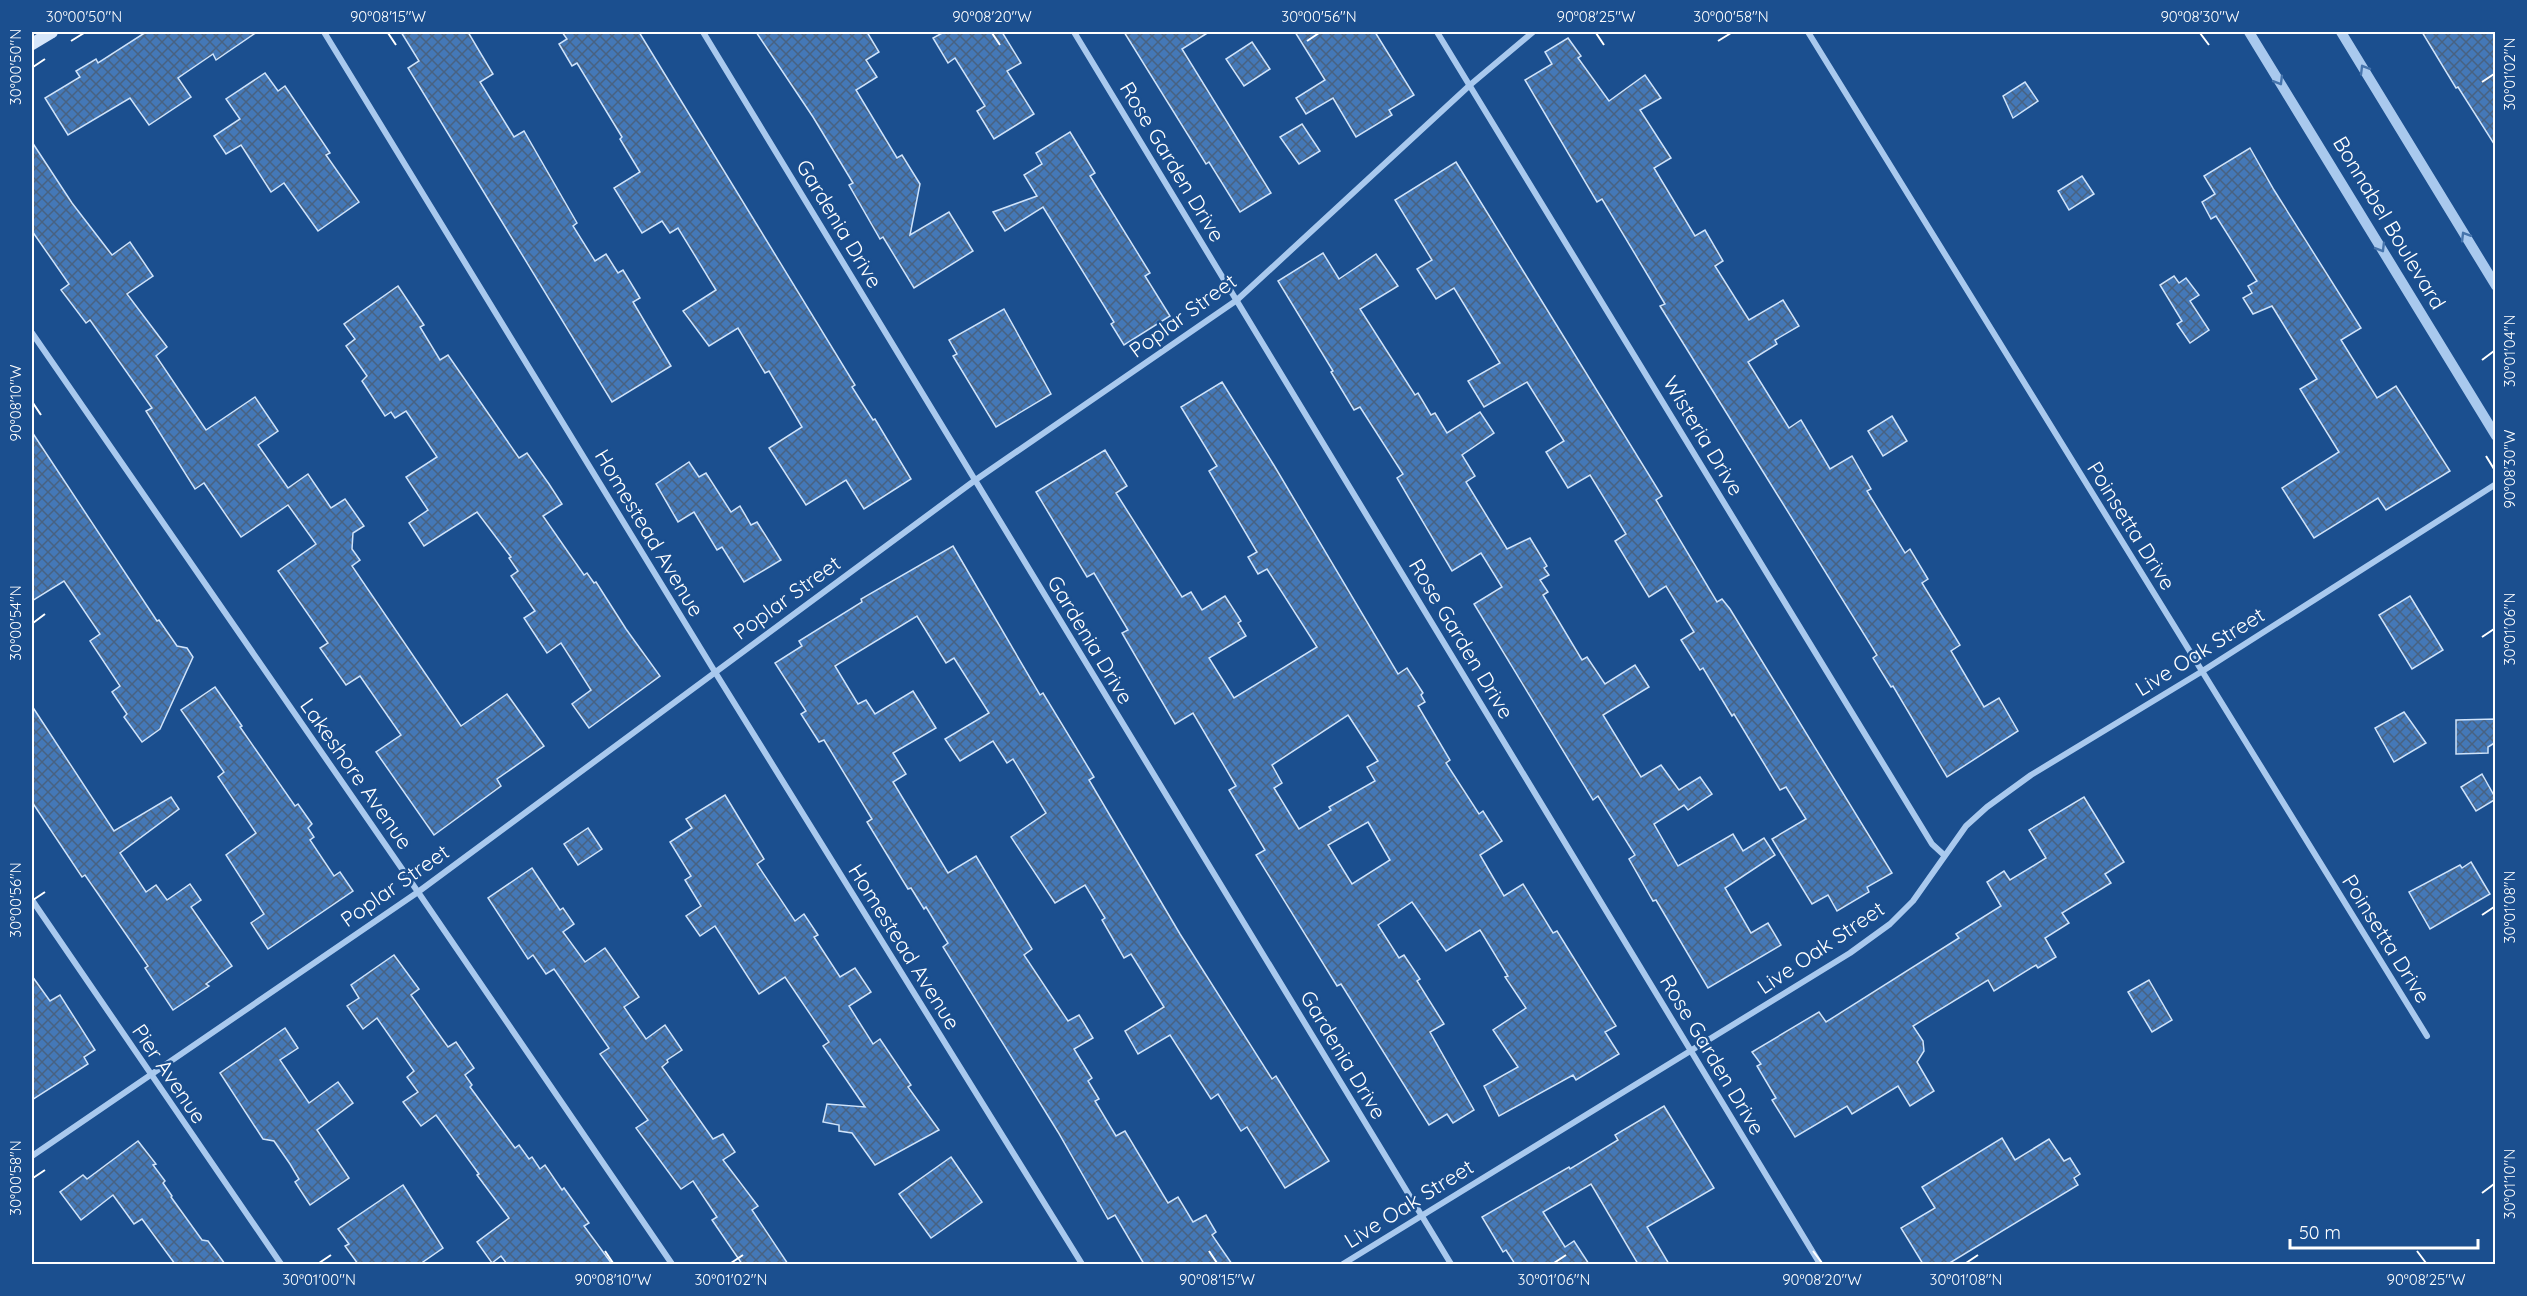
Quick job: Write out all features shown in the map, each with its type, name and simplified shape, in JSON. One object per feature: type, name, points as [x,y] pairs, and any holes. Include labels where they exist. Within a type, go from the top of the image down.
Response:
[{"type":"main road","points":[[32,44],[52,32]]},
{"type":"street","name":"Homestead Avenue","points":[[324,32],[715,672],[1082,1264]]},
{"type":"street","name":"Gardenia Drive","points":[[703,32],[1451,1264]]},
{"type":"street","name":"Rose Garden Drive","points":[[1074,32],[1820,1264]]},
{"type":"street","name":"Wisteria Drive","points":[[1437,32],[1932,844],[1944,855]]},
{"type":"street","name":"Poplar Street","points":[[32,1156],[418,891],[974,481],[1237,300],[1470,85],[1533,32]]},
{"type":"street","name":"Poinsetta Drive","points":[[1808,32],[2427,1036]]},
{"type":"street","name":"Bonnabel Boulevard","points":[[2249,32],[2496,436]]},
{"type":"street","points":[[2341,32],[2496,286]]},
{"type":"street","name":"Lakeshore Avenue","points":[[32,333],[418,891],[672,1264]]},
{"type":"street","name":"Live Oak Street","points":[[1343,1264],[1850,953],[1890,924],[1913,902],[1966,826],[1987,807],[2031,775],[2201,672],[2496,484]]},
{"type":"street","name":"Pier Avenue","points":[[32,900],[281,1264]]},
{"type":"building","points":[[146,32],[257,32],[216,60],[213,54],[178,78],[191,97],[149,125],[130,98],[68,135],[45,98],[80,77],[76,71],[96,59],[98,63]]},
{"type":"building","points":[[401,32],[468,32],[493,74],[480,82],[514,137],[524,131],[577,223],[573,226],[595,261],[606,254],[618,273],[623,270],[640,298],[633,302],[671,366],[612,402],[408,68],[419,61]]},
{"type":"building","points":[[562,32],[639,32],[855,385],[852,387],[873,420],[875,419],[911,479],[864,509],[846,480],[806,505],[769,448],[802,427],[769,371],[765,373],[738,328],[709,346],[683,311],[716,290],[678,228],[670,233],[662,221],[642,233],[614,188],[640,172],[620,139],[622,137],[577,63],[572,66],[559,44],[567,39]]},
{"type":"building","points":[[756,32],[867,32],[879,52],[866,60],[877,77],[856,90],[897,158],[902,155],[920,184],[910,235],[949,212],[973,251],[914,288],[883,237],[880,239],[849,185],[853,183],[813,117]]},
{"type":"building","points":[[944,32],[1002,32],[1021,63],[1007,71],[1034,114],[994,139],[977,111],[985,106],[955,58],[948,63],[933,38]]},
{"type":"building","points":[[1124,32],[1209,32],[1182,49],[1271,193],[1240,212],[1209,162],[1206,164]]},
{"type":"building","points":[[1295,32],[1375,32],[1414,95],[1389,110],[1392,115],[1356,137],[1333,98],[1306,114],[1296,98],[1325,80]]},
{"type":"building","points":[[2422,32],[2496,32],[2496,147],[2458,87],[2456,88]]},
{"type":"building","points":[[1568,38],[1581,56],[1578,58],[1609,101],[1645,75],[1661,98],[1640,110],[1671,158],[1654,168],[1695,236],[1705,230],[1723,261],[1715,266],[1749,320],[1783,300],[1799,326],[1775,340],[1777,344],[1748,362],[1789,428],[1801,420],[1830,469],[1852,456],[1871,489],[1867,491],[1905,553],[1910,549],[1928,579],[1922,583],[1960,645],[1951,651],[1984,707],[1999,698],[2018,731],[1947,777],[1893,686],[1891,687],[1873,658],[1877,655],[1660,306],[1665,304],[1602,199],[1597,202],[1525,80],[1552,64],[1545,52]]},
{"type":"building","points":[[1252,42],[1270,69],[1244,86],[1226,59]]},
{"type":"building","points":[[265,73],[278,91],[285,86],[330,153],[326,155],[359,202],[318,231],[284,183],[271,192],[241,145],[226,154],[214,136],[240,119],[226,99]]},
{"type":"building","points":[[2025,82],[2038,101],[2013,118],[2003,96]]},
{"type":"building","points":[[1302,124],[1320,151],[1299,164],[1280,137]]},
{"type":"building","points":[[1070,132],[1095,173],[1090,176],[1150,273],[1145,276],[1170,316],[1124,345],[1111,324],[1114,322],[1043,207],[1005,231],[993,212],[1037,196],[1024,175],[1042,164],[1036,153]]},
{"type":"building","points":[[32,142],[72,203],[112,255],[130,242],[153,276],[127,294],[167,347],[156,356],[206,430],[255,397],[278,431],[258,445],[288,488],[308,474],[331,508],[345,499],[364,526],[353,533],[352,549],[360,560],[352,566],[461,726],[507,694],[544,746],[497,779],[501,786],[434,835],[376,752],[401,735],[360,676],[346,685],[320,648],[328,643],[278,571],[316,544],[288,505],[241,537],[204,483],[195,489],[146,411],[152,408],[90,320],[86,323],[61,290],[69,284],[32,231]]},
{"type":"building","points":[[2250,148],[2361,328],[2341,340],[2377,398],[2396,386],[2450,471],[2386,510],[2378,498],[2314,538],[2282,488],[2339,452],[2300,389],[2317,379],[2272,306],[2253,314],[2243,298],[2252,293],[2248,286],[2257,281],[2216,216],[2211,219],[2202,202],[2215,194],[2204,176]]},
{"type":"building","points":[[1456,162],[1662,496],[1656,500],[1717,602],[1722,599],[1730,609],[1892,873],[1867,887],[1869,892],[1837,911],[1828,895],[1812,904],[1772,839],[1806,819],[1786,787],[1780,790],[1734,714],[1732,716],[1703,668],[1700,670],[1681,640],[1694,632],[1666,586],[1649,597],[1615,541],[1626,534],[1590,475],[1568,488],[1546,452],[1564,441],[1527,382],[1484,407],[1468,381],[1500,363],[1454,288],[1436,299],[1417,269],[1432,260],[1395,200]]},
{"type":"building","points":[[2082,176],[2094,194],[2069,210],[2058,191]]},
{"type":"building","points":[[1323,253],[1339,279],[1376,254],[1398,286],[1360,309],[1415,395],[1418,393],[1431,415],[1435,413],[1447,433],[1480,412],[1494,433],[1462,455],[1475,476],[1466,482],[1507,549],[1530,538],[1547,566],[1544,568],[1549,575],[1540,580],[1548,592],[1543,595],[1582,660],[1587,657],[1605,684],[1635,665],[1649,687],[1603,715],[1641,777],[1661,765],[1679,790],[1700,777],[1712,794],[1688,810],[1684,805],[1654,824],[1678,866],[1733,834],[1743,851],[1764,838],[1775,855],[1725,888],[1751,933],[1768,923],[1781,945],[1708,988],[1629,859],[1635,855],[1598,796],[1593,800],[1474,604],[1502,587],[1481,553],[1452,571],[1397,478],[1403,474],[1360,407],[1354,410],[1278,281]]},
{"type":"building","points":[[2174,276],[2179,283],[2186,278],[2199,295],[2190,301],[2209,330],[2190,343],[2177,324],[2182,321],[2160,285]]},
{"type":"building","points":[[398,286],[424,325],[420,327],[440,360],[448,355],[519,458],[527,453],[549,484],[562,504],[543,516],[584,575],[587,573],[594,583],[596,582],[660,676],[589,728],[572,704],[591,690],[561,643],[547,653],[524,618],[535,611],[511,576],[518,571],[509,558],[511,557],[477,512],[424,546],[409,523],[428,510],[406,477],[437,457],[406,411],[395,418],[391,412],[385,416],[362,381],[367,376],[346,346],[355,339],[344,324]]},
{"type":"building","points":[[1004,309],[1051,394],[996,427],[953,356],[957,354],[949,340]]},
{"type":"building","points":[[1222,382],[1398,674],[1407,668],[1423,693],[1421,695],[1425,702],[1418,706],[1450,760],[1446,763],[1479,814],[1483,811],[1502,841],[1480,855],[1504,896],[1523,884],[1553,933],[1557,931],[1616,1026],[1605,1032],[1619,1054],[1576,1080],[1573,1075],[1499,1116],[1484,1086],[1518,1067],[1493,1030],[1526,1008],[1505,977],[1508,976],[1480,930],[1446,951],[1412,902],[1378,925],[1399,958],[1404,955],[1420,979],[1417,981],[1444,1024],[1430,1032],[1474,1110],[1453,1123],[1447,1114],[1429,1125],[1341,984],[1337,986],[1256,855],[1265,850],[1229,790],[1236,786],[1193,713],[1175,724],[1122,633],[1128,630],[1094,573],[1087,577],[1036,492],[1105,450],[1127,486],[1116,493],[1182,597],[1191,592],[1202,610],[1225,596],[1241,621],[1238,623],[1246,636],[1209,658],[1234,698],[1317,647],[1267,569],[1258,574],[1248,557],[1257,552],[1209,471],[1217,466],[1181,407]],"holes":[[[1348,715],[1378,761],[1367,767],[1375,781],[1329,807],[1331,810],[1299,829],[1274,788],[1282,783],[1272,765]],[[1368,822],[1390,860],[1352,884],[1328,845]]]},
{"type":"building","points":[[1892,416],[1907,441],[1883,456],[1868,431]]},
{"type":"building","points":[[32,432],[157,621],[159,620],[177,646],[187,648],[193,657],[160,729],[142,742],[124,717],[127,714],[112,692],[120,686],[90,641],[100,634],[64,581],[32,601]]},
{"type":"building","points":[[689,462],[699,477],[706,473],[731,512],[740,506],[751,525],[757,522],[781,560],[744,582],[722,547],[717,550],[694,512],[678,522],[656,484]]},
{"type":"building","points":[[953,546],[1040,695],[1043,693],[1094,777],[1089,780],[1180,934],[1272,1079],[1276,1076],[1329,1161],[1285,1188],[1247,1127],[1241,1131],[1218,1094],[1211,1099],[1170,1035],[1138,1054],[1125,1031],[1164,1007],[1131,954],[1124,958],[1102,920],[1105,918],[1085,885],[1055,903],[1011,837],[1046,813],[1013,759],[1007,763],[993,741],[960,761],[945,739],[989,713],[954,658],[946,663],[917,616],[835,666],[858,704],[866,700],[875,714],[913,691],[936,728],[893,753],[906,774],[893,782],[948,873],[976,856],[1032,949],[1024,955],[1068,1021],[1079,1015],[1093,1038],[1074,1049],[1092,1078],[1088,1081],[1099,1099],[1095,1101],[1116,1136],[1125,1131],[1168,1203],[1178,1197],[1193,1222],[1206,1215],[1216,1232],[1212,1235],[1232,1264],[1144,1264],[1115,1215],[1108,1219],[1058,1132],[943,947],[948,943],[926,907],[924,909],[911,888],[908,889],[867,822],[872,819],[824,740],[819,742],[801,714],[806,711],[775,663],[802,646],[799,641],[862,602],[861,599]]},
{"type":"building","points":[[2410,596],[2443,650],[2412,669],[2379,615]]},
{"type":"building","points":[[215,687],[295,806],[298,804],[312,824],[308,828],[314,837],[310,840],[334,876],[340,872],[353,891],[268,949],[251,923],[264,914],[226,855],[256,833],[218,777],[224,772],[181,710]]},
{"type":"building","points":[[32,706],[114,831],[171,797],[179,809],[120,853],[146,892],[156,885],[167,900],[190,884],[201,900],[191,907],[232,966],[206,984],[209,986],[173,1010],[145,968],[148,966],[85,875],[82,877],[32,802]]},
{"type":"building","points":[[2404,712],[2426,743],[2394,762],[2375,728]]},
{"type":"building","points":[[2496,719],[2496,742],[2488,747],[2488,753],[2456,754],[2456,720]]},
{"type":"building","points":[[2482,774],[2496,799],[2476,811],[2461,787]]},
{"type":"building","points":[[725,795],[764,859],[757,864],[795,921],[804,914],[818,935],[814,937],[840,977],[855,968],[871,992],[849,1006],[873,1044],[880,1039],[911,1085],[908,1087],[939,1130],[875,1165],[852,1133],[839,1131],[839,1125],[823,1122],[827,1104],[865,1107],[823,1046],[829,1042],[785,977],[759,994],[715,926],[700,936],[686,916],[701,906],[685,880],[691,876],[670,842],[692,828],[686,819]]},
{"type":"building","points":[[2084,797],[2124,862],[2105,874],[2111,883],[2062,913],[2069,923],[2045,938],[2056,957],[2038,968],[2036,965],[1994,991],[1988,980],[1913,1026],[1923,1041],[1924,1051],[1917,1062],[1934,1091],[1910,1106],[1898,1086],[1852,1114],[1847,1106],[1795,1137],[1772,1100],[1776,1098],[1757,1066],[1761,1064],[1752,1052],[1819,1012],[1826,1022],[1959,938],[1956,934],[2001,906],[1987,882],[2004,871],[2010,880],[2046,858],[2029,830]]},
{"type":"building","points":[[588,828],[602,849],[578,865],[564,844]]},
{"type":"building","points":[[2471,862],[2490,894],[2430,929],[2409,892],[2460,865],[2462,868]]},
{"type":"building","points":[[532,868],[560,910],[563,908],[574,924],[563,932],[585,962],[605,948],[639,997],[624,1007],[646,1039],[665,1025],[682,1050],[667,1060],[668,1062],[662,1067],[713,1139],[723,1134],[735,1152],[723,1160],[758,1206],[752,1210],[788,1264],[742,1264],[712,1220],[717,1217],[693,1181],[681,1189],[636,1128],[648,1120],[600,1054],[609,1048],[554,969],[546,974],[533,955],[528,959],[488,898]]},
{"type":"building","points":[[394,955],[419,989],[411,995],[448,1047],[456,1042],[474,1068],[465,1075],[472,1085],[470,1087],[515,1148],[519,1145],[529,1159],[532,1157],[540,1169],[545,1165],[562,1190],[564,1188],[589,1223],[584,1226],[612,1264],[507,1264],[501,1256],[492,1263],[477,1242],[509,1218],[436,1115],[421,1126],[403,1102],[418,1092],[407,1077],[414,1071],[377,1018],[363,1029],[347,1006],[359,998],[351,985]]},
{"type":"building","points":[[32,976],[50,1001],[60,995],[95,1050],[84,1057],[88,1064],[32,1100]]},
{"type":"building","points":[[2149,980],[2172,1020],[2152,1032],[2128,992]]},
{"type":"building","points":[[285,1028],[298,1048],[280,1060],[309,1103],[338,1082],[353,1103],[317,1130],[349,1178],[310,1205],[295,1182],[299,1179],[290,1164],[274,1141],[263,1139],[220,1073]]},
{"type":"building","points":[[1664,1106],[1714,1188],[1647,1227],[1669,1264],[1638,1264],[1591,1184],[1543,1212],[1565,1247],[1574,1241],[1589,1264],[1515,1264],[1506,1250],[1503,1252],[1482,1217],[1618,1140],[1615,1135]]},
{"type":"building","points":[[2002,1138],[2015,1160],[2049,1139],[2064,1161],[2070,1158],[2080,1174],[2074,1178],[2078,1185],[1948,1264],[1923,1264],[1901,1228],[1935,1208],[1922,1187]]},
{"type":"building","points":[[138,1141],[156,1164],[153,1165],[165,1181],[163,1183],[171,1197],[202,1240],[208,1241],[225,1264],[175,1264],[142,1219],[134,1224],[113,1195],[81,1220],[60,1192],[83,1175],[87,1179]]},
{"type":"building","points":[[951,1157],[982,1202],[931,1238],[899,1194]]},
{"type":"building","points":[[403,1185],[443,1248],[420,1264],[358,1264],[345,1246],[349,1244],[338,1229]]}]
